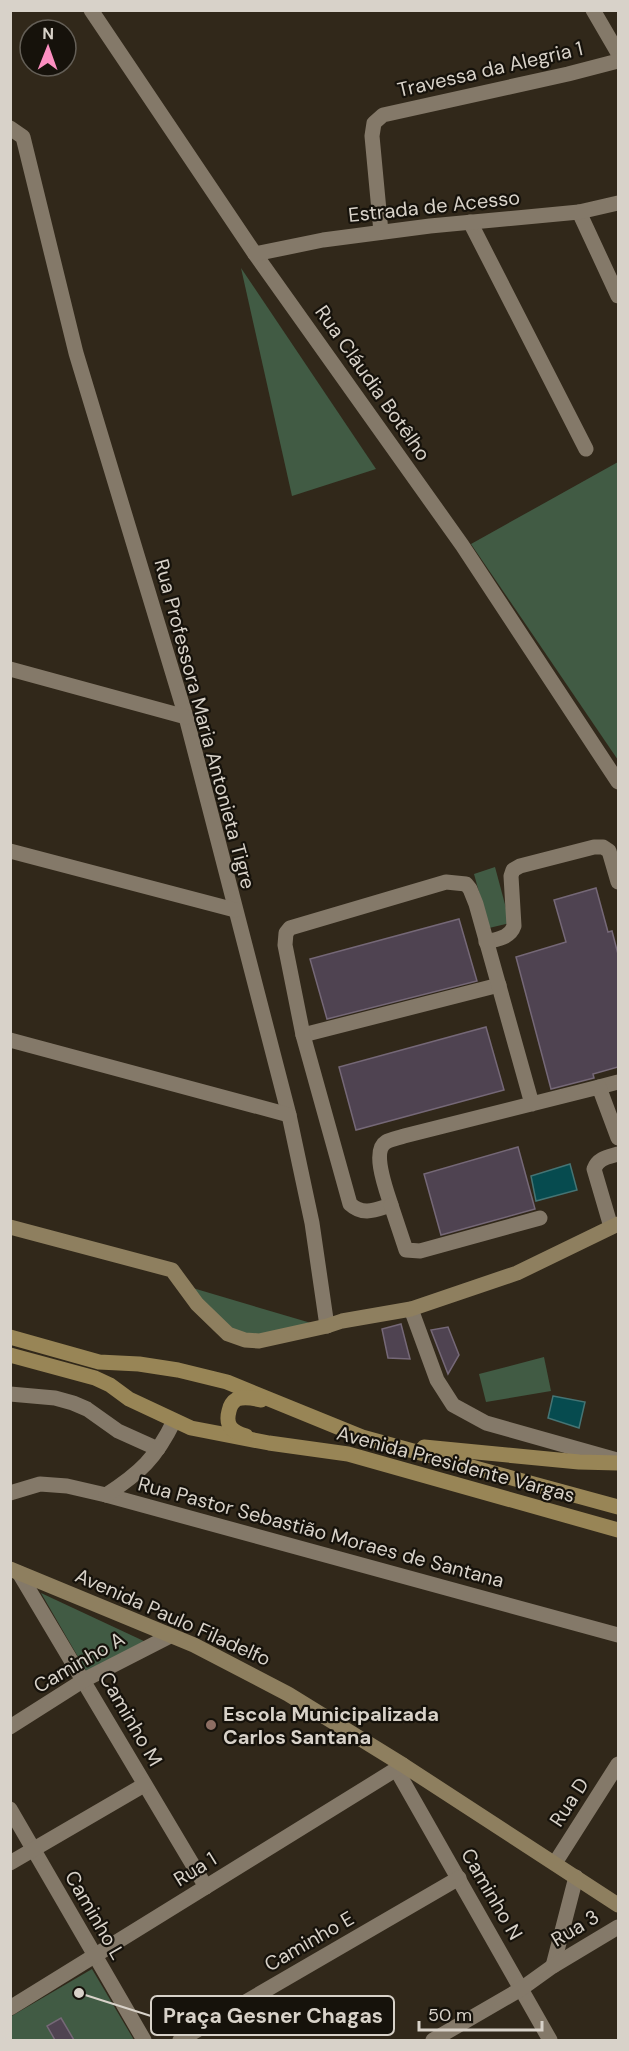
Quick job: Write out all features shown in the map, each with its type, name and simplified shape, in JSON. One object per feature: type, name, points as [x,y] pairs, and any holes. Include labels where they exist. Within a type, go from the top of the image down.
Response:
[{"type":"main road","name":"Avenida Presidente Vargas","points":[[10,1337],[99,1362],[178,1370],[245,1388],[331,1425],[389,1444],[618,1507]]},
{"type":"main road","name":"Avenida Presidente Vargas","points":[[10,1355],[95,1378],[110,1385],[129,1399],[191,1428],[222,1436],[348,1454],[618,1530]]},
{"type":"main road","points":[[269,1443],[230,1428],[227,1422],[232,1402],[239,1398],[249,1397],[285,1405]]},
{"type":"main road","points":[[389,1444],[579,1462],[618,1462]]},
{"type":"street","name":"Rua Cláudia Botêlho","points":[[91,10],[255,254],[462,544],[618,782]]},
{"type":"street","points":[[593,10],[618,53]]},
{"type":"street","name":"Travessa da Alegria 1","points":[[381,232],[372,136],[374,123],[383,116],[618,61]]},
{"type":"street","name":"Rua Professora Maria Antonieta Tigre","points":[[17,132],[76,353],[186,717],[289,1115],[335,1323]]},
{"type":"street","name":"Estrada de Acesso","points":[[255,254],[323,240],[381,232],[579,212],[618,202]]},
{"type":"street","points":[[579,212],[618,296]]},
{"type":"street","points":[[470,222],[586,449]]},
{"type":"street","points":[[10,669],[186,717]]},
{"type":"street","points":[[486,942],[512,932],[514,926],[511,876],[513,870],[520,866],[594,847],[603,847],[609,850],[618,882]]},
{"type":"street","points":[[10,851],[235,910]]},
{"type":"street","points":[[391,1205],[365,1213],[356,1210],[350,1204],[303,1035],[285,945],[286,933],[290,928],[446,882],[466,884],[470,889],[499,985],[532,1104]]},
{"type":"street","points":[[303,1035],[499,985]]},
{"type":"street","points":[[10,1040],[289,1115]]},
{"type":"street","points":[[540,1218],[420,1251],[406,1250],[381,1171],[380,1149],[385,1142],[618,1082]]},
{"type":"street","points":[[599,1087],[618,1138]]},
{"type":"street","points":[[10,1227],[172,1270],[197,1304],[228,1334],[245,1340],[260,1341],[335,1323],[411,1309],[517,1273],[615,1225],[594,1169],[596,1163],[602,1159],[618,1154]]},
{"type":"street","points":[[411,1309],[437,1380],[453,1405],[486,1423],[618,1462]]},
{"type":"street","points":[[10,1394],[55,1398],[73,1403],[87,1409],[118,1431],[158,1449]]},
{"type":"street","points":[[106,1495],[134,1477],[149,1462],[174,1421]]},
{"type":"street","name":"Rua Pastor Sebastião Moraes de Santana","points":[[10,1493],[40,1484],[67,1486],[106,1495],[618,1635]]},
{"type":"street","name":"Avenida Paulo Filadelfo","points":[[13,1571],[225,1660],[277,1688],[618,1905]]},
{"type":"street","name":"Caminho M","points":[[13,1571],[84,1680],[206,1887]]},
{"type":"street","name":"Caminho A","points":[[10,1727],[84,1680],[170,1636]]},
{"type":"street","name":"Rua D","points":[[555,1863],[618,1764]]},
{"type":"street","name":"Caminho N","points":[[399,1767],[550,2040]]},
{"type":"street","name":"Rua 1","points":[[10,2008],[399,1767]]},
{"type":"street","points":[[10,1863],[144,1785]]},
{"type":"street","name":"Caminho L","points":[[10,1809],[144,2040]]},
{"type":"street","name":"Rua 3","points":[[553,1966],[576,1877]]},
{"type":"street","name":"Caminho E","points":[[180,2040],[459,1878]]},
{"type":"street","name":"Rua 3","points":[[432,2040],[521,1989],[553,1966],[618,1927]]},
{"type":"green space","points":[[241,268],[376,469],[292,496]]},
{"type":"green space","points":[[618,462],[618,760],[471,544]]},
{"type":"green space","points":[[495,867],[510,923],[489,928],[474,874]]},
{"type":"green space","points":[[186,1286],[311,1323],[243,1338]]},
{"type":"green space","points":[[544,1357],[551,1391],[486,1402],[479,1374]]},
{"type":"green space","points":[[41,1593],[148,1643],[88,1674]]},
{"type":"green space","points":[[92,1969],[134,2040],[11,2040],[10,2017]]},
{"type":"water","points":[[570,1164],[577,1190],[536,1201],[531,1176]]},
{"type":"water","points":[[553,1396],[585,1402],[579,1428],[548,1418]]},
{"type":"building","points":[[596,888],[608,932],[612,931],[618,954],[618,1067],[593,1074],[594,1078],[551,1089],[516,957],[566,942],[554,900]]},
{"type":"building","points":[[459,919],[477,981],[327,1019],[310,959]]},
{"type":"building","points":[[486,1027],[504,1090],[356,1130],[339,1067]]},
{"type":"building","points":[[518,1147],[535,1209],[441,1235],[424,1174]]},
{"type":"building","points":[[401,1324],[410,1359],[388,1358],[382,1329]]},
{"type":"building","points":[[448,1327],[459,1355],[448,1374],[431,1330]]},
{"type":"building","points":[[61,2018],[74,2040],[55,2040],[47,2026]]},
{"type":"place","name":"Escola Municipalizada Carlos Santana","points":[[211,1725]]},
{"type":"place","name":"Praça Gesner Chagas","points":[[79,1993]]}]
